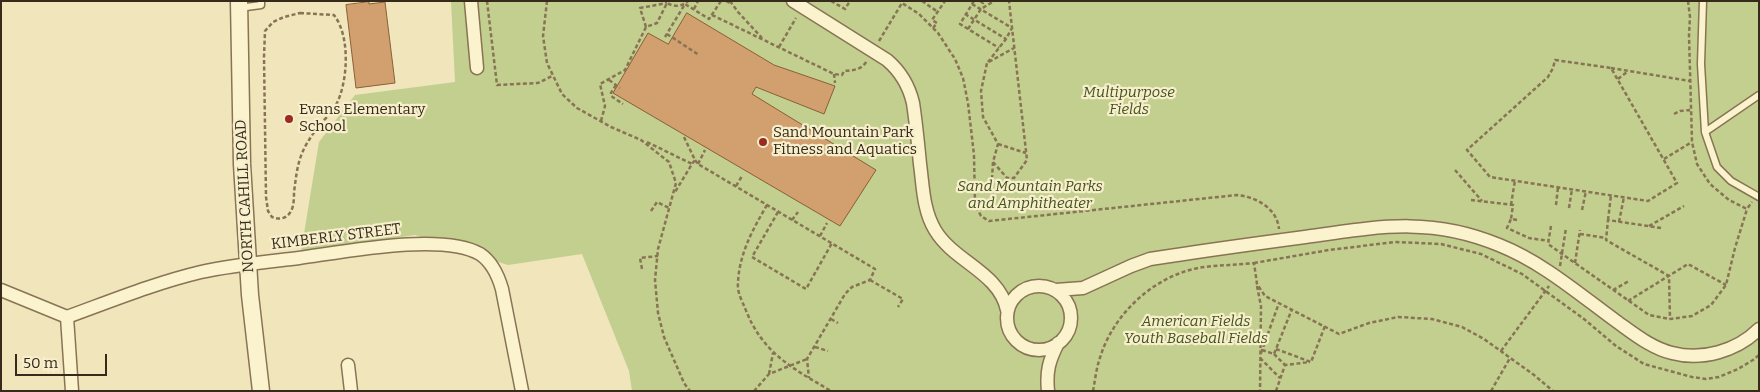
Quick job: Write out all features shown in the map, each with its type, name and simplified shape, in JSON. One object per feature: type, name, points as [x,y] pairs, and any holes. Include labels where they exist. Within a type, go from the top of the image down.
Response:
[{"type":"street","points":[[471,1],[477,68]]},
{"type":"street","points":[[798,4],[894,66],[911,94],[924,199],[930,220],[942,240],[993,282],[1001,291],[1008,310]]},
{"type":"street","name":"NORTH CAHILL ROAD","points":[[239,5],[242,164],[248,265],[262,391]]},
{"type":"street","points":[[1056,290],[1083,288],[1150,259],[1381,226],[1419,226],[1473,236],[1518,253],[1644,340],[1670,353],[1694,356],[1720,352],[1744,342],[1759,329]]},
{"type":"street","name":"KIMBERLY STREET","points":[[67,317],[129,294],[201,272],[410,244],[465,249],[480,254],[490,263],[497,275],[502,288],[522,391]]},
{"type":"street","points":[[993,282],[1012,288],[1043,285],[1062,294],[1068,303],[1072,313],[1072,323],[1068,333],[1058,344],[1052,355],[1046,375],[1048,391]]},
{"type":"street","points":[[1072,313],[1089,286]]},
{"type":"street","points":[[1025,288],[1014,297],[1008,310],[1006,318],[1008,329],[1022,346],[1032,350],[1043,350],[1058,344]]},
{"type":"street","points":[[1,290],[67,317],[72,391]]},
{"type":"street","points":[[1028,348],[1046,375]]},
{"type":"street","points":[[348,365],[351,391]]},
{"type":"lane","points":[[239,5],[261,5],[261,1]]},
{"type":"lane","points":[[1703,1],[1701,64],[1705,132],[1717,166],[1731,181],[1759,197]]},
{"type":"lane","points":[[1705,132],[1759,95]]},
{"type":"path","points":[[487,1],[497,86],[538,83],[552,76]]},
{"type":"path","points":[[547,1],[543,36],[547,63],[562,94],[577,108],[601,121],[692,164]]},
{"type":"path","points":[[696,5],[688,1],[685,4],[666,36],[699,55]]},
{"type":"path","points":[[694,9],[698,1]]},
{"type":"path","points":[[601,121],[605,106],[600,84],[625,70],[646,27],[640,8],[667,3],[672,6],[685,4],[710,19],[721,1]]},
{"type":"path","points":[[726,1],[733,5]]},
{"type":"path","points":[[730,1],[750,27],[768,42]]},
{"type":"path","points":[[831,1],[845,9],[850,1]]},
{"type":"path","points":[[712,16],[834,74],[842,75],[844,71],[863,67],[903,3],[908,1]]},
{"type":"path","points":[[922,1],[938,12]]},
{"type":"path","points":[[968,29],[981,9],[994,1]]},
{"type":"path","points":[[993,162],[1007,178],[1014,178],[1027,160],[1009,1]]},
{"type":"path","points":[[933,28],[937,23],[932,20],[944,2]]},
{"type":"path","points":[[999,48],[960,24],[965,14],[973,2],[1012,28]]},
{"type":"path","points":[[646,27],[657,23],[667,3]]},
{"type":"path","points":[[903,3],[919,14],[945,42],[963,78],[974,155],[975,204],[980,216],[989,221],[1019,219],[1123,206],[1237,195],[1248,196],[1262,202],[1274,215],[1278,224],[1280,240]]},
{"type":"path","points":[[779,47],[798,4]]},
{"type":"path","points":[[300,13],[334,15],[341,27],[345,48],[344,80],[340,97],[333,110],[318,126],[303,151],[296,171],[292,211],[279,220],[272,217],[268,211],[266,197],[265,31],[273,22],[300,13]]},
{"type":"path","points":[[965,14],[1006,39]]},
{"type":"path","points":[[1012,28],[1006,39],[987,63],[981,91],[983,117],[998,144],[1026,153]]},
{"type":"path","points":[[987,63],[1014,48]]},
{"type":"path","points":[[1612,68],[1677,183],[1648,201],[1490,177],[1467,150],[1548,77],[1555,60],[1612,68],[1690,81]]},
{"type":"path","points":[[1618,79],[1629,71]]},
{"type":"path","points":[[834,74],[835,83]]},
{"type":"path","points":[[609,80],[620,88]]},
{"type":"path","points":[[616,85],[611,92],[611,96],[623,104]]},
{"type":"path","points":[[1674,114],[1690,110]]},
{"type":"path","points":[[684,137],[698,164],[875,269],[870,280],[852,287],[845,294],[807,360],[809,378]]},
{"type":"path","points":[[642,140],[669,162],[676,183],[654,280],[658,312],[664,336],[684,383],[690,391]]},
{"type":"path","points":[[1664,159],[1692,142]]},
{"type":"path","points":[[992,178],[993,162],[998,144]]},
{"type":"path","points":[[698,164],[705,150]]},
{"type":"path","points":[[672,196],[695,160]]},
{"type":"path","points":[[1455,170],[1483,201]]},
{"type":"path","points":[[736,186],[742,176]]},
{"type":"path","points":[[1515,180],[1511,219],[1507,228],[1529,238],[1549,241]]},
{"type":"path","points":[[1556,206],[1558,187]]},
{"type":"path","points":[[1569,208],[1572,189]]},
{"type":"path","points":[[1582,210],[1586,191]]},
{"type":"path","points":[[1606,238],[1611,195]]},
{"type":"path","points":[[1619,222],[1624,197]]},
{"type":"path","points":[[1471,200],[1511,205]]},
{"type":"path","points":[[651,212],[657,202],[669,208]]},
{"type":"path","points":[[766,205],[750,232],[743,253],[738,289],[750,320],[766,347],[789,366],[831,391]]},
{"type":"path","points":[[1648,226],[1684,206]]},
{"type":"path","points":[[1551,226],[1548,244],[1649,315],[1661,319],[1670,319],[1692,316],[1711,305],[1726,285],[1747,209]]},
{"type":"path","points":[[752,257],[778,212]]},
{"type":"path","points":[[792,220],[798,212]]},
{"type":"path","points":[[1511,219],[1517,220]]},
{"type":"path","points":[[1608,220],[1661,228]]},
{"type":"path","points":[[820,236],[827,222]]},
{"type":"path","points":[[1501,351],[1555,278],[1559,269],[1566,228]]},
{"type":"path","points":[[1575,263],[1580,232],[1606,238],[1606,240],[1669,276]]},
{"type":"path","points":[[1093,391],[1099,360],[1112,331],[1123,314],[1140,297],[1160,283],[1184,272],[1204,267],[1254,263],[1329,250],[1395,242],[1441,244],[1481,254],[1522,274],[1584,319],[1616,346],[1644,364],[1706,380],[1738,369],[1759,355]]},
{"type":"path","points":[[743,253],[806,289],[832,243]]},
{"type":"path","points":[[642,269],[640,258],[658,256]]},
{"type":"path","points":[[1254,263],[1261,306],[1260,391]]},
{"type":"path","points":[[1628,301],[1688,264],[1726,285]]},
{"type":"path","points":[[1669,276],[1670,319]]},
{"type":"path","points":[[870,280],[903,299],[898,307]]},
{"type":"path","points":[[1613,290],[1629,281]]},
{"type":"path","points":[[1257,284],[1265,296],[1339,334],[1369,323],[1398,317],[1432,319],[1462,327],[1484,339],[1553,391]]},
{"type":"path","points":[[1259,357],[1279,303]]},
{"type":"path","points":[[1274,354],[1292,309]]},
{"type":"path","points":[[831,319],[838,323]]},
{"type":"path","points":[[1311,362],[1325,326]]},
{"type":"path","points":[[814,347],[828,350]]},
{"type":"path","points":[[1276,349],[1311,362]]},
{"type":"path","points":[[1262,350],[1274,354],[1285,365]]},
{"type":"path","points":[[769,374],[773,353]]},
{"type":"path","points":[[1259,357],[1280,378]]},
{"type":"path","points":[[1491,391],[1510,358]]},
{"type":"path","points":[[754,391],[769,374],[807,360]]},
{"type":"path","points":[[1285,365],[1311,362]]},
{"type":"path","points":[[1276,391],[1285,365]]},
{"type":"green space","name":"Sand Mountain Parks and Amphitheater","points":[[451,1],[1759,1],[1759,391],[632,391],[629,371],[582,254],[508,265],[415,235],[301,252],[319,142],[355,95],[455,82]]},
{"type":"building","points":[[369,2],[369,4],[385,2],[395,83],[356,88],[346,5]]},
{"type":"building","name":"Sand Mountain Park Fitness and Aquatics","points":[[687,13],[774,65],[835,86],[824,114],[756,87],[752,94],[876,170],[840,226],[613,93],[648,33],[668,44]]},
{"type":"place","name":"Evans Elementary School","points":[[289,119]]},
{"type":"place","name":"Sand Mountain Park Fitness and Aquatics","points":[[763,142]]},
{"type":"park label","name":"Multipurpose Fields","points":[[1129,102]]},
{"type":"park label","name":"American Fields Youth Baseball Fields","points":[[1196,330]]}]
